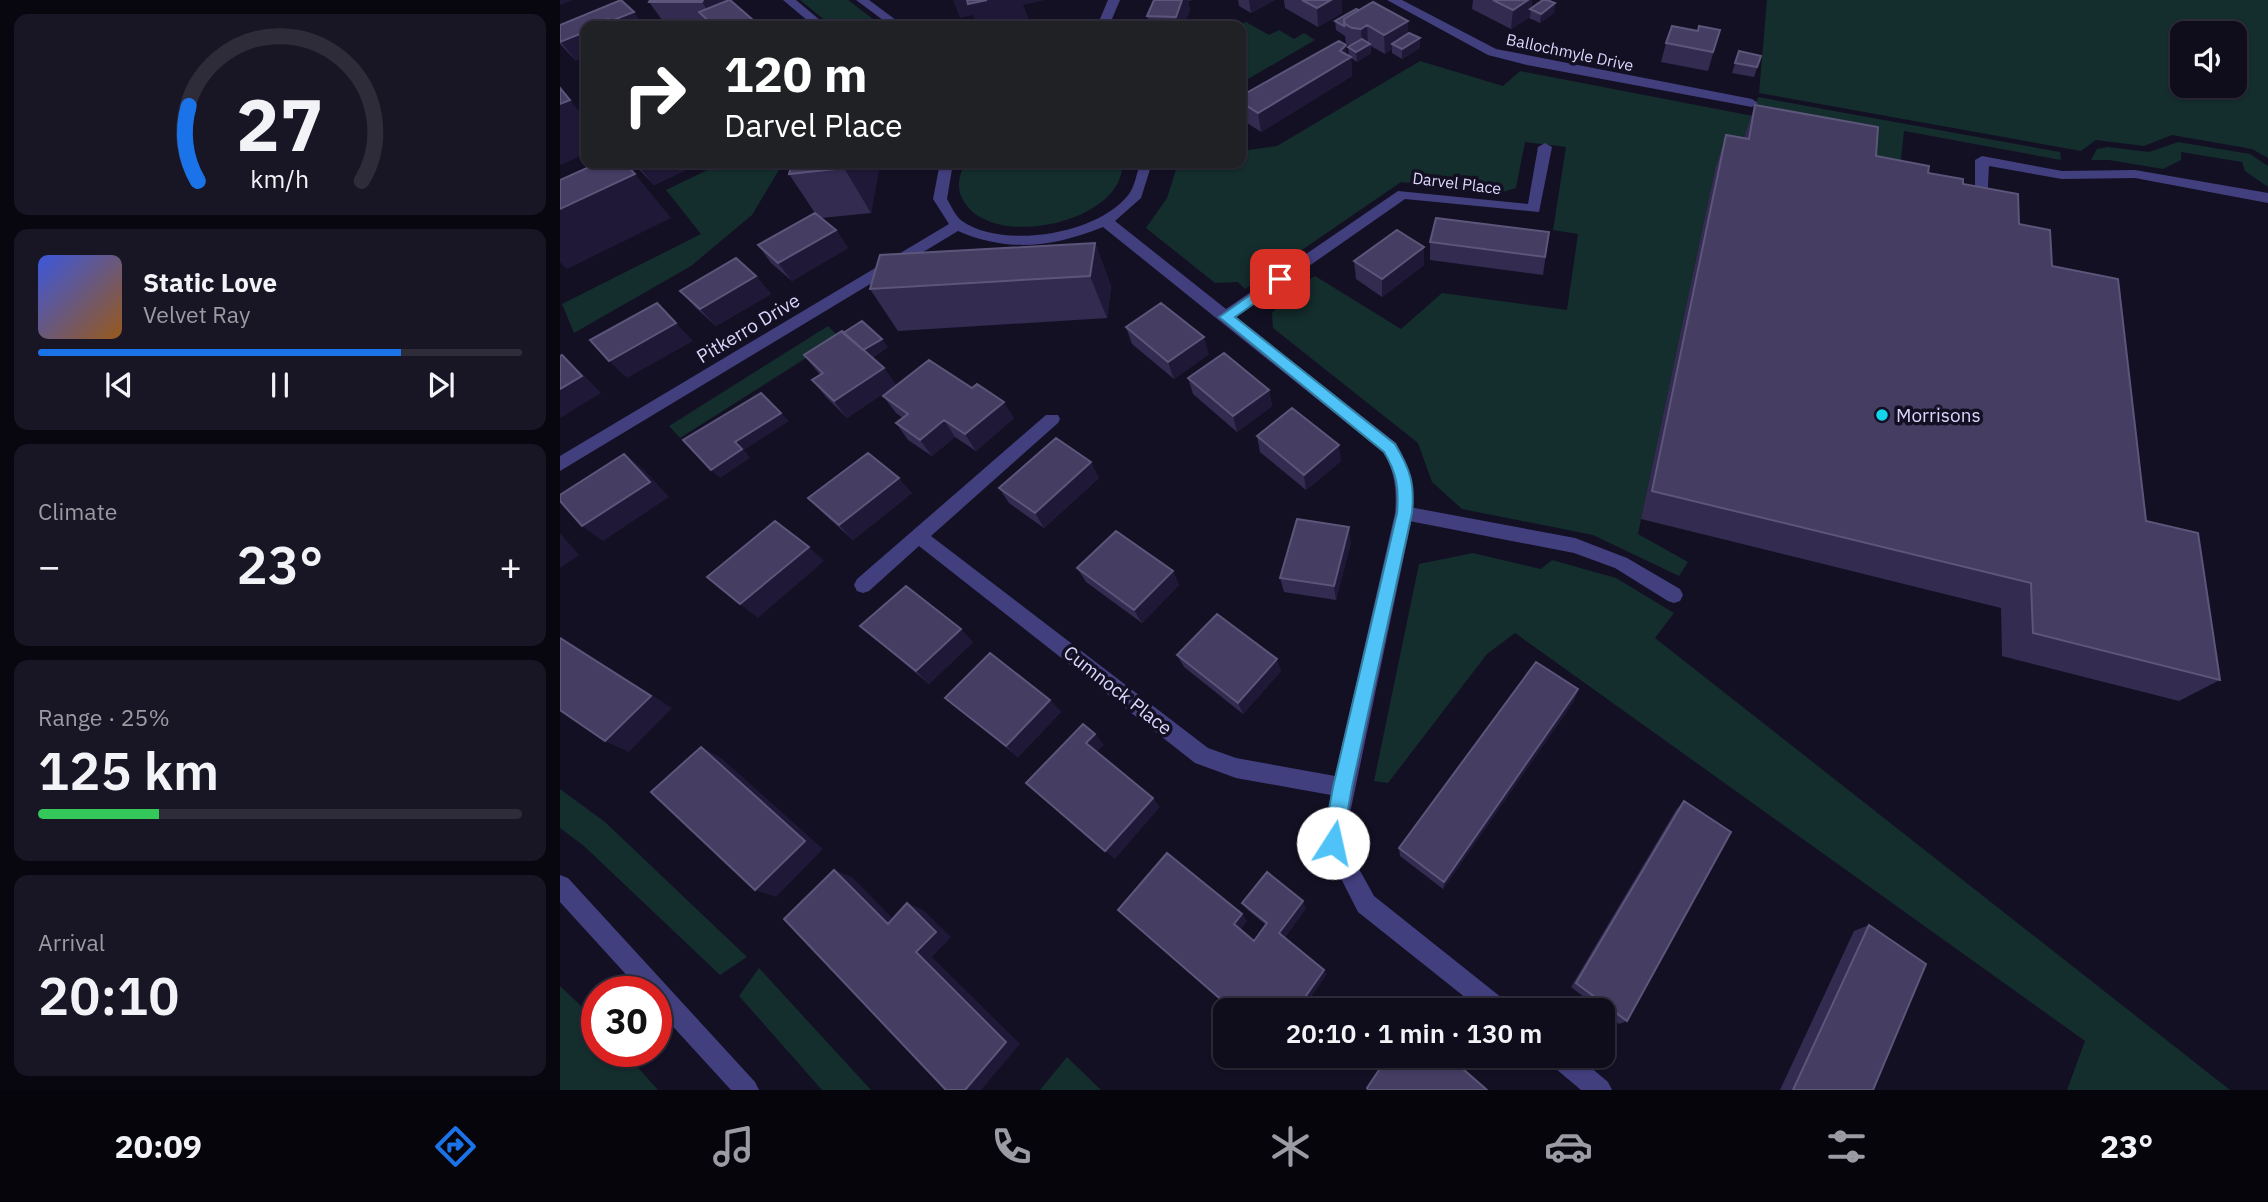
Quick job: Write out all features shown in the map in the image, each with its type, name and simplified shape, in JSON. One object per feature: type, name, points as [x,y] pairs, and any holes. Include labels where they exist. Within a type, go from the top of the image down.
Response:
[{"type":"street","points":[[789,0],[815,21]]},
{"type":"street","points":[[862,0],[891,21]]},
{"type":"street","points":[[1104,21],[1114,0]]},
{"type":"street","name":"Ballochmyle Drive","points":[[1393,0],[1492,52],[1752,103]]},
{"type":"street","name":"Darvel Place","points":[[1225,317],[1403,194],[1534,209],[1545,147]]},
{"type":"street","points":[[1956,194],[1982,199],[1982,160],[2062,175],[2135,174],[2268,198]]},
{"type":"street","points":[[944,168],[938,186],[942,206],[957,225],[987,239],[1026,243],[1067,237],[1105,221],[1133,198],[1146,168]]},
{"type":"street","points":[[1105,221],[1390,448],[1402,469],[1406,493],[1404,513],[1333,843],[1366,904],[1484,998]]},
{"type":"street","name":"Pitkerro Drive","points":[[560,464],[957,225]]},
{"type":"street","points":[[863,585],[1052,419]]},
{"type":"street","points":[[1404,513],[1576,546],[1621,563],[1674,595]]},
{"type":"street","name":"Cumnock Place","points":[[919,536],[1202,756],[1236,768],[1343,787]]},
{"type":"street","points":[[560,886],[747,1090]]},
{"type":"street","points":[[1573,1068],[1600,1090]]},
{"type":"green space","points":[[800,0],[848,0],[875,21],[826,21]]},
{"type":"green space","points":[[1767,0],[2268,0],[2268,158],[2252,149],[2172,135],[2144,146],[2096,140],[2081,151],[1759,93]]},
{"type":"green space","points":[[1246,22],[1269,35],[1279,30],[1294,39],[1304,33],[1315,40],[1246,80]]},
{"type":"green space","points":[[1420,61],[1503,86],[1520,71],[1753,116],[1758,97],[2060,152],[2061,160],[1904,131],[1900,168],[1715,169],[1638,534],[1688,562],[1679,576],[1593,535],[1462,509],[1432,482],[1418,443],[1273,328],[1272,313],[1286,296],[1315,276],[1401,329],[1442,293],[1567,310],[1578,234],[1553,230],[1566,147],[1525,142],[1516,188],[1499,193],[1401,182],[1245,289],[1238,282],[1215,283],[1146,228],[1167,198],[1176,168],[1246,168],[1246,150],[1277,146]]},
{"type":"green space","points":[[2178,142],[2250,154],[2268,166],[2268,187],[2245,171],[2242,162],[2181,152],[2181,160],[2163,169],[2109,160],[2091,160],[2097,149],[2108,147],[2149,152]]},
{"type":"green space","points":[[712,168],[780,168],[752,215],[691,266],[574,333],[562,304],[701,234],[666,190]]},
{"type":"green space","points":[[1121,168],[1117,184],[1101,202],[1078,216],[1050,224],[1021,227],[994,223],[973,212],[959,189],[963,170]]},
{"type":"green space","points":[[828,326],[839,337],[680,438],[669,426]]},
{"type":"green space","points":[[1473,553],[1541,569],[1552,560],[1616,578],[1674,613],[1655,638],[2230,1090],[2067,1090],[2085,1041],[1515,633],[1487,654],[1388,783],[1374,781],[1419,564]]},
{"type":"green space","points":[[560,789],[605,822],[747,957],[720,975],[584,846],[560,828]]},
{"type":"green space","points":[[759,968],[871,1090],[822,1090],[739,996]]},
{"type":"green space","points":[[560,986],[581,1006],[581,1067],[637,1067],[658,1090],[560,1090]]},
{"type":"green space","points":[[1067,1057],[1101,1090],[1040,1090]]},
{"type":"building","points":[[621,0],[634,12],[611,21],[581,21],[581,34],[560,42],[560,25]]},
{"type":"building","points":[[650,0],[703,0],[649,2]]},
{"type":"building","points":[[730,0],[753,20],[709,21],[699,12]]},
{"type":"building","points":[[967,0],[987,0],[968,4]]},
{"type":"building","points":[[1154,0],[1182,0],[1176,17],[1147,16]]},
{"type":"building","points":[[1302,0],[1331,0],[1317,8]]},
{"type":"building","points":[[1493,0],[1528,0],[1513,10]]},
{"type":"building","points":[[1543,0],[1555,3],[1541,14],[1530,9]]},
{"type":"building","points":[[1373,2],[1408,21],[1384,35],[1367,25],[1361,29],[1345,24],[1344,19]]},
{"type":"building","points":[[1356,9],[1359,10],[1344,19],[1344,26],[1335,21]]},
{"type":"building","points":[[1672,26],[1698,31],[1699,26],[1720,30],[1713,52],[1666,43]]},
{"type":"building","points":[[1409,33],[1420,38],[1402,49],[1392,44]]},
{"type":"building","points":[[1362,39],[1370,44],[1356,52],[1348,47]]},
{"type":"building","points":[[1339,41],[1346,45],[1340,51],[1351,57],[1258,113],[1246,105],[1246,93]]},
{"type":"building","points":[[1739,51],[1761,56],[1757,67],[1735,63]]},
{"type":"building","points":[[560,88],[570,100],[560,104]]},
{"type":"building","name":"Morrisons","points":[[1755,105],[1878,127],[1876,156],[1929,166],[1928,173],[1963,179],[1963,184],[2018,194],[2019,224],[2050,230],[2052,266],[2118,279],[2146,521],[2198,533],[2220,680],[2033,633],[2031,583],[1652,491],[1726,135],[1749,139]]},
{"type":"building","points":[[587,168],[629,168],[635,174],[560,209],[560,180]]},
{"type":"building","points":[[791,168],[844,168],[789,174]]},
{"type":"building","points":[[815,213],[836,230],[778,263],[758,245]]},
{"type":"building","points":[[1436,218],[1549,232],[1545,257],[1430,242]]},
{"type":"building","points":[[1397,230],[1424,247],[1382,279],[1354,261]]},
{"type":"building","points":[[1095,243],[1090,276],[870,289],[880,255]]},
{"type":"building","points":[[736,258],[756,276],[700,309],[680,291]]},
{"type":"building","points":[[657,303],[676,323],[609,361],[590,340]]},
{"type":"building","points":[[1161,303],[1204,337],[1168,362],[1126,327]]},
{"type":"building","points":[[862,321],[882,339],[863,350],[843,333]]},
{"type":"building","points":[[842,331],[884,368],[834,401],[812,380],[823,373],[804,355]]},
{"type":"building","points":[[1224,353],[1269,390],[1233,416],[1188,378]]},
{"type":"building","points":[[560,356],[582,376],[560,389]]},
{"type":"building","points":[[929,360],[972,388],[977,384],[1004,402],[965,434],[944,420],[920,440],[896,423],[908,414],[883,396]]},
{"type":"building","points":[[761,393],[781,413],[735,442],[742,449],[711,470],[683,440]]},
{"type":"building","points":[[1292,408],[1339,445],[1304,475],[1257,436]]},
{"type":"building","points":[[1056,438],[1091,462],[1035,513],[999,488]]},
{"type":"building","points":[[868,453],[899,478],[839,525],[808,498]]},
{"type":"building","points":[[624,454],[650,482],[582,526],[560,501],[560,495]]},
{"type":"building","points":[[1297,519],[1349,527],[1334,586],[1280,578]]},
{"type":"building","points":[[775,521],[809,547],[740,604],[707,577]]},
{"type":"building","points":[[1116,531],[1173,571],[1134,610],[1077,568]]},
{"type":"building","points":[[906,586],[961,629],[916,671],[860,626]]},
{"type":"building","points":[[1217,614],[1277,659],[1238,703],[1177,655]]},
{"type":"building","points":[[560,638],[651,696],[605,741],[560,710]]},
{"type":"building","points":[[990,653],[1050,700],[1006,746],[945,698]]},
{"type":"building","points":[[1536,662],[1578,689],[1444,882],[1399,848]]},
{"type":"building","points":[[1083,724],[1095,734],[1086,743],[1153,798],[1105,851],[1026,783]]},
{"type":"building","points":[[701,747],[805,841],[755,890],[651,792]]},
{"type":"building","points":[[1684,801],[1731,832],[1627,1021],[1615,1012],[1615,998],[1596,998],[1576,983]]},
{"type":"building","points":[[1167,853],[1242,914],[1234,924],[1254,941],[1267,923],[1242,903],[1267,872],[1303,901],[1279,933],[1324,970],[1304,998],[1219,998],[1118,910]]},
{"type":"building","points":[[834,870],[888,924],[907,903],[936,932],[916,952],[1006,1042],[965,1090],[946,1090],[784,919]]},
{"type":"building","points":[[1869,925],[1926,964],[1873,1090],[1793,1090]]},
{"type":"building","points":[[1380,1068],[1462,1068],[1487,1090],[1368,1090]]},
{"type":"place","name":"Morrisons","points":[[1882,415]]},
{"type":"route","points":[[1280,279],[1225,317],[1390,448],[1402,469],[1406,493],[1404,513],[1333,843]]}]
